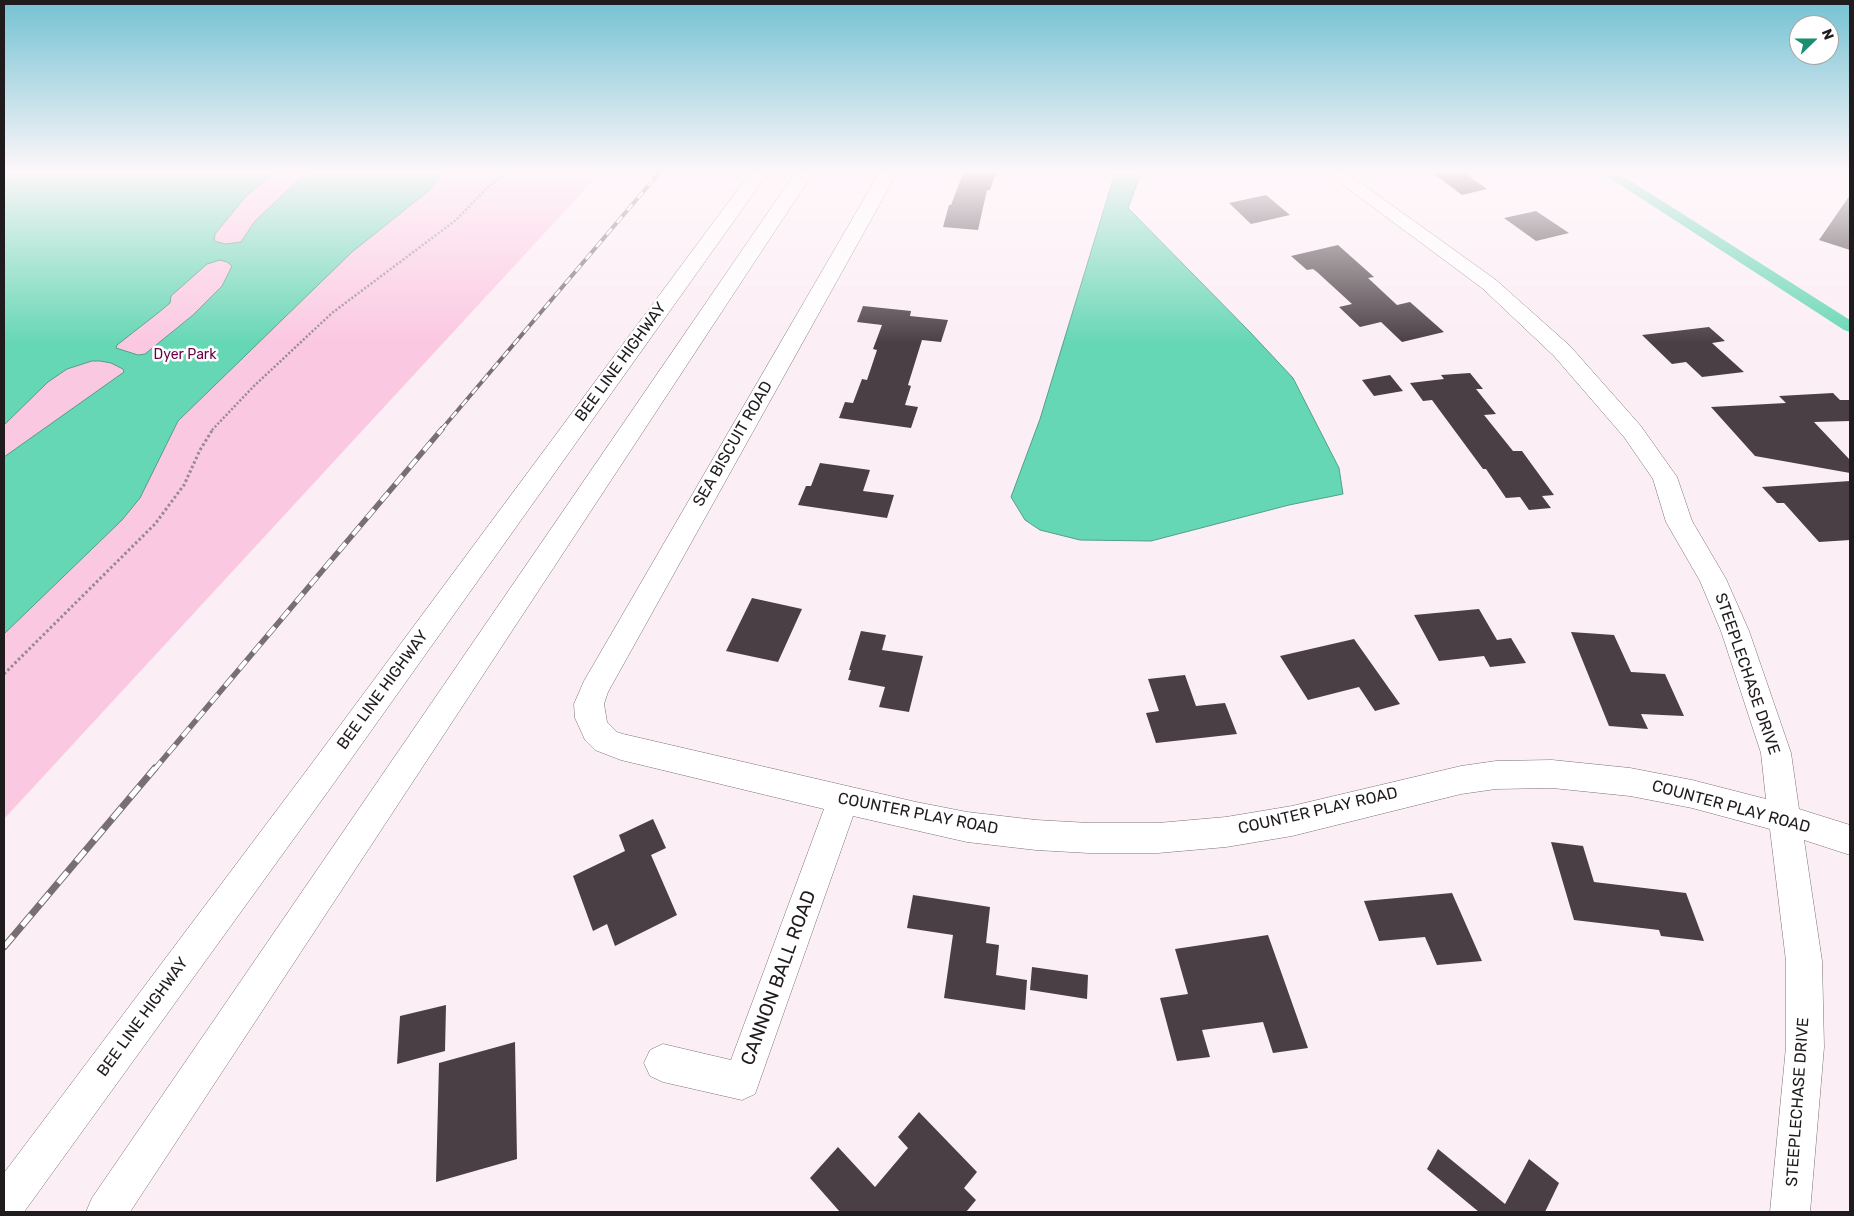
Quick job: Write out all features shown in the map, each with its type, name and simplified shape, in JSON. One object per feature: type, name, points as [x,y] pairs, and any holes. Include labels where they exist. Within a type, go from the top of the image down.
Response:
[{"type":"main road","name":"BEE LINE HIGHWAY","points":[[4,1206],[318,780],[718,230]]},
{"type":"main road","points":[[106,1212],[766,230]]},
{"type":"main road","name":"SEA BISCUIT ROAD","points":[[590,718],[589,704],[594,690],[856,230]]},
{"type":"main road","name":"STEEPLECHASE DRIVE","points":[[1414,230],[1489,284],[1526,316],[1597,389],[1632,431],[1665,477],[1679,522],[1713,579],[1735,631],[1776,753],[1804,961],[1805,1047],[1790,1212]]},
{"type":"main road","name":"COUNTER PLAY ROAD","points":[[590,718],[596,731],[606,741],[621,747],[843,800],[958,825],[1036,836],[1158,838],[1226,832],[1292,821],[1461,780],[1496,775],[1552,774],[1630,782],[1692,794],[1786,819],[1850,840]]},
{"type":"main road","name":"CANNON BALL ROAD","points":[[663,1063],[742,1081],[843,800]]},
{"type":"path","points":[[4,674],[155,524],[184,485],[200,450],[212,430],[254,386],[332,313],[443,230]]},
{"type":"green space","name":"Dyer Park","points":[[4,230],[548,230],[4,819]]},
{"type":"shaded area","points":[[4,230],[218,230],[215,234],[214,241],[225,244],[241,242],[249,230],[380,230],[352,252],[178,421],[140,498],[122,520],[4,634],[4,457],[124,372],[123,369],[111,363],[92,361],[67,369],[48,382],[4,425]],"holes":[[[220,260],[232,266],[222,286],[193,315],[145,354],[138,355],[116,348],[117,345],[170,303],[171,296],[207,264]]]},
{"type":"shaded area","points":[[1098,230],[1149,230],[1293,378],[1339,468],[1343,494],[1289,505],[1151,541],[1080,540],[1040,530],[1025,520],[1011,497],[1040,419]]},
{"type":"building","points":[[1520,230],[1564,230],[1569,233],[1536,241]]},
{"type":"building","points":[[1826,230],[1850,230],[1850,250],[1819,240]]},
{"type":"building","points":[[1338,245],[1374,277],[1368,278],[1397,305],[1410,302],[1444,332],[1402,342],[1381,322],[1360,327],[1339,307],[1352,304],[1317,272],[1313,269],[1307,270],[1291,256]]},
{"type":"building","points":[[863,306],[911,311],[910,316],[948,320],[941,342],[922,340],[908,385],[911,386],[905,405],[918,407],[911,428],[839,418],[845,402],[853,403],[862,379],[867,380],[877,350],[873,349],[882,325],[857,322]]},
{"type":"building","points":[[1709,327],[1725,341],[1712,343],[1744,372],[1702,377],[1686,362],[1672,364],[1642,335]]},
{"type":"building","points":[[1470,373],[1483,389],[1476,389],[1496,414],[1484,415],[1513,451],[1522,451],[1554,495],[1542,496],[1551,508],[1529,510],[1520,497],[1506,498],[1486,469],[1483,469],[1432,400],[1423,401],[1410,383],[1444,379],[1441,375]]},
{"type":"building","points":[[1390,375],[1403,391],[1374,396],[1362,380]]},
{"type":"building","points":[[1833,393],[1840,400],[1850,400],[1850,421],[1814,422],[1850,460],[1850,473],[1755,456],[1711,407],[1786,403],[1779,396]]},
{"type":"building","points":[[820,463],[870,470],[863,491],[894,495],[887,518],[798,505],[806,486],[811,486]]},
{"type":"building","points":[[1850,481],[1850,540],[1819,542],[1784,503],[1777,503],[1762,487]]},
{"type":"building","points":[[752,598],[802,609],[778,662],[726,651]]},
{"type":"building","points":[[1479,609],[1497,640],[1511,638],[1526,663],[1490,667],[1484,656],[1439,661],[1414,615]]},
{"type":"building","points":[[861,631],[886,635],[882,650],[923,656],[909,712],[879,707],[885,687],[848,680],[851,670],[849,670]]},
{"type":"building","points":[[1571,632],[1614,635],[1631,672],[1665,674],[1684,716],[1641,714],[1648,729],[1609,726]]},
{"type":"building","points":[[1354,639],[1400,704],[1375,711],[1359,687],[1308,700],[1280,656]]},
{"type":"building","points":[[1185,675],[1196,706],[1225,703],[1237,734],[1156,743],[1146,713],[1159,711],[1148,679]]},
{"type":"building","points":[[653,819],[666,848],[651,855],[677,915],[615,946],[607,924],[593,931],[573,876],[625,851],[619,835]]},
{"type":"building","points":[[1551,842],[1583,846],[1594,882],[1686,893],[1704,941],[1661,936],[1659,930],[1574,920]]},
{"type":"building","points":[[1452,893],[1482,961],[1437,965],[1425,937],[1379,941],[1364,901]]},
{"type":"building","points":[[913,895],[990,907],[986,943],[999,945],[996,975],[1027,980],[1025,1010],[944,998],[953,935],[907,928]]},
{"type":"building","points":[[1268,935],[1308,1048],[1273,1053],[1263,1022],[1202,1030],[1210,1057],[1177,1061],[1160,998],[1188,994],[1175,949]]},
{"type":"building","points":[[1032,967],[1088,975],[1087,999],[1030,990]]},
{"type":"building","points":[[446,1005],[445,1051],[397,1064],[400,1016]]},
{"type":"building","points":[[515,1042],[517,1159],[436,1182],[439,1063]]},
{"type":"building","points":[[919,1112],[977,1172],[964,1188],[976,1200],[966,1212],[840,1212],[810,1178],[838,1147],[875,1187],[908,1148],[898,1137]]},
{"type":"building","points":[[1438,1149],[1505,1204],[1529,1159],[1559,1183],[1545,1212],[1479,1212],[1427,1169]]},
{"type":"waterway","points":[[1698,230],[1850,327]]},
{"type":"railway","points":[[441,430],[611,230]]},
{"type":"railway","points":[[154,770],[442,429]]},
{"type":"railway","points":[[4,947],[155,768]]}]
